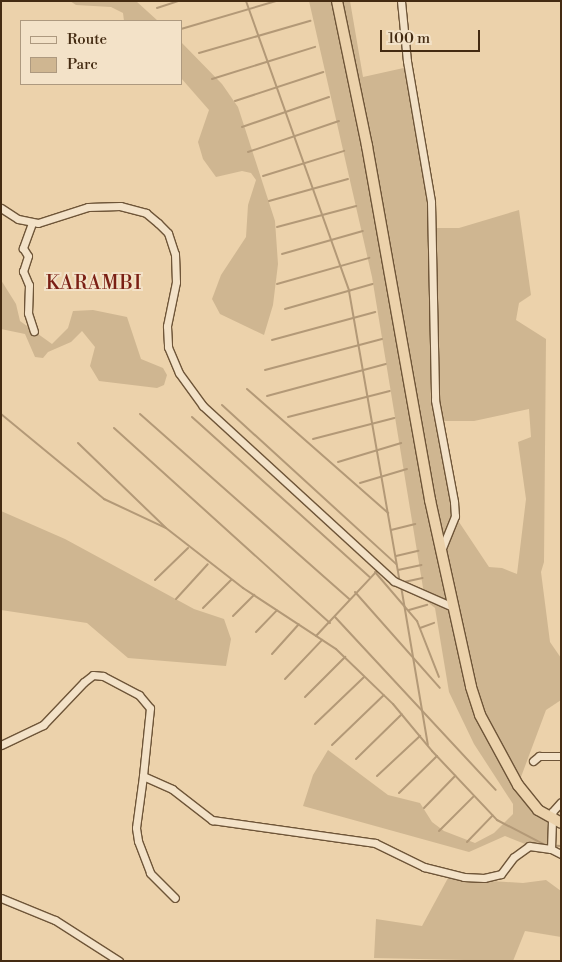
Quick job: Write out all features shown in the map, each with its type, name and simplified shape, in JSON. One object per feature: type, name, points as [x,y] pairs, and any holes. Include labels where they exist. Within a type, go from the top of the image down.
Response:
[{"type":"highway","points":[[337,1],[452,607],[480,714],[518,785],[538,810],[556,821]]},
{"type":"street","points":[[401,1],[407,61],[431,202],[435,400],[454,502],[455,516],[442,549]]},
{"type":"street","points":[[1,208],[32,223],[51,221],[88,207],[120,206],[146,214],[158,222],[168,233],[175,254],[176,282],[167,333],[170,354],[179,373],[203,406],[396,582],[452,607]]},
{"type":"street","points":[[32,223],[23,248],[28,256],[23,272],[29,285],[28,312],[34,331]]},
{"type":"street","points":[[1,745],[43,725],[93,675],[103,676],[139,695],[150,708],[136,828],[138,841],[150,873],[175,898]]},
{"type":"street","points":[[533,761],[539,756],[561,756]]},
{"type":"street","points":[[143,776],[172,789],[212,820],[375,843],[424,866],[464,876],[484,878],[501,874],[526,847],[550,845],[561,854]]},
{"type":"street","points":[[550,845],[561,802]]},
{"type":"street","points":[[1,898],[55,920],[119,961]]},
{"type":"green space","points":[[70,1],[136,1],[157,20],[124,20],[123,13],[111,7],[76,5]]},
{"type":"green space","points":[[309,1],[350,1],[363,77],[408,67],[432,228],[459,228],[519,210],[531,295],[519,303],[516,320],[546,339],[544,562],[541,572],[550,642],[561,658],[561,700],[546,710],[518,785],[551,819],[551,849],[530,846],[505,836],[469,852],[303,806],[313,775],[328,750],[388,795],[420,803],[432,822],[444,831],[475,843],[494,833],[513,814],[513,804],[474,744],[449,692],[435,608],[425,600],[372,277]],"holes":[[[529,409],[531,437],[518,442],[526,499],[517,574],[502,568],[489,567],[455,516],[438,421],[474,421]]]},
{"type":"green space","points":[[182,43],[222,84],[238,107],[275,221],[278,264],[273,305],[264,335],[220,314],[212,299],[221,275],[246,237],[248,205],[256,180],[251,173],[242,171],[216,177],[203,159],[198,142],[209,110],[182,79]]},
{"type":"green space","points":[[1,280],[16,304],[20,321],[52,344],[68,328],[73,311],[93,310],[127,317],[141,359],[163,368],[167,375],[164,385],[157,388],[99,381],[90,366],[95,347],[82,331],[71,342],[48,352],[43,358],[35,357],[25,334],[1,329]]},
{"type":"green space","points":[[1,511],[65,539],[194,609],[224,619],[231,639],[226,666],[128,658],[87,623],[1,610]]},
{"type":"green space","points":[[448,878],[523,883],[546,880],[561,891],[561,937],[525,931],[513,961],[374,958],[376,919],[422,926]]},
{"type":"waterway","points":[[157,8],[179,1]]},
{"type":"waterway","points":[[246,1],[349,291],[400,582]]},
{"type":"waterway","points":[[182,29],[276,1]]},
{"type":"waterway","points":[[199,53],[310,21]]},
{"type":"waterway","points":[[212,79],[315,47]]},
{"type":"waterway","points":[[235,101],[323,72]]},
{"type":"waterway","points":[[242,127],[329,97]]},
{"type":"waterway","points":[[248,152],[339,121]]},
{"type":"waterway","points":[[263,176],[344,151]]},
{"type":"waterway","points":[[269,201],[348,179]]},
{"type":"waterway","points":[[277,227],[356,206]]},
{"type":"waterway","points":[[282,254],[363,231]]},
{"type":"waterway","points":[[277,284],[369,258]]},
{"type":"waterway","points":[[285,309],[373,284]]},
{"type":"waterway","points":[[272,340],[375,312]]},
{"type":"waterway","points":[[265,370],[382,339]]},
{"type":"waterway","points":[[267,396],[386,364]]},
{"type":"waterway","points":[[247,389],[388,513]]},
{"type":"waterway","points":[[288,417],[390,391]]},
{"type":"waterway","points":[[222,405],[396,564]]},
{"type":"waterway","points":[[1,414],[104,499],[166,528],[243,588],[336,649],[393,704],[432,751],[497,820],[545,845],[561,846]]},
{"type":"waterway","points":[[140,414],[349,599]]},
{"type":"waterway","points":[[192,417],[370,577]]},
{"type":"waterway","points":[[313,439],[394,418]]},
{"type":"waterway","points":[[114,428],[330,623]]},
{"type":"waterway","points":[[78,443],[166,528]]},
{"type":"waterway","points":[[338,462],[401,443]]},
{"type":"waterway","points":[[360,483],[407,469]]},
{"type":"waterway","points":[[391,530],[415,524]]},
{"type":"waterway","points":[[155,580],[188,548]]},
{"type":"waterway","points":[[396,556],[418,551]]},
{"type":"waterway","points":[[176,599],[208,564]]},
{"type":"waterway","points":[[398,570],[421,565]]},
{"type":"waterway","points":[[316,636],[379,569]]},
{"type":"waterway","points":[[375,572],[417,621],[439,677]]},
{"type":"waterway","points":[[404,582],[423,578]]},
{"type":"waterway","points":[[203,608],[231,580]]},
{"type":"waterway","points":[[401,586],[428,745]]},
{"type":"waterway","points":[[355,592],[440,688]]},
{"type":"waterway","points":[[233,616],[254,595]]},
{"type":"waterway","points":[[409,610],[427,605]]},
{"type":"waterway","points":[[256,632],[277,610]]},
{"type":"waterway","points":[[335,617],[496,790]]},
{"type":"waterway","points":[[420,628],[434,623]]},
{"type":"waterway","points":[[272,654],[299,624]]},
{"type":"waterway","points":[[285,679],[322,640]]},
{"type":"waterway","points":[[305,697],[345,657]]},
{"type":"waterway","points":[[315,724],[364,677]]},
{"type":"waterway","points":[[332,745],[384,695]]},
{"type":"waterway","points":[[356,759],[402,714]]},
{"type":"waterway","points":[[377,776],[420,736]]},
{"type":"waterway","points":[[399,793],[437,756]]},
{"type":"waterway","points":[[424,808],[455,776]]},
{"type":"waterway","points":[[439,831],[474,796]]},
{"type":"waterway","points":[[467,842],[493,815]]},
{"type":"district","name":"KARAMBI","points":[[94,284]]}]
